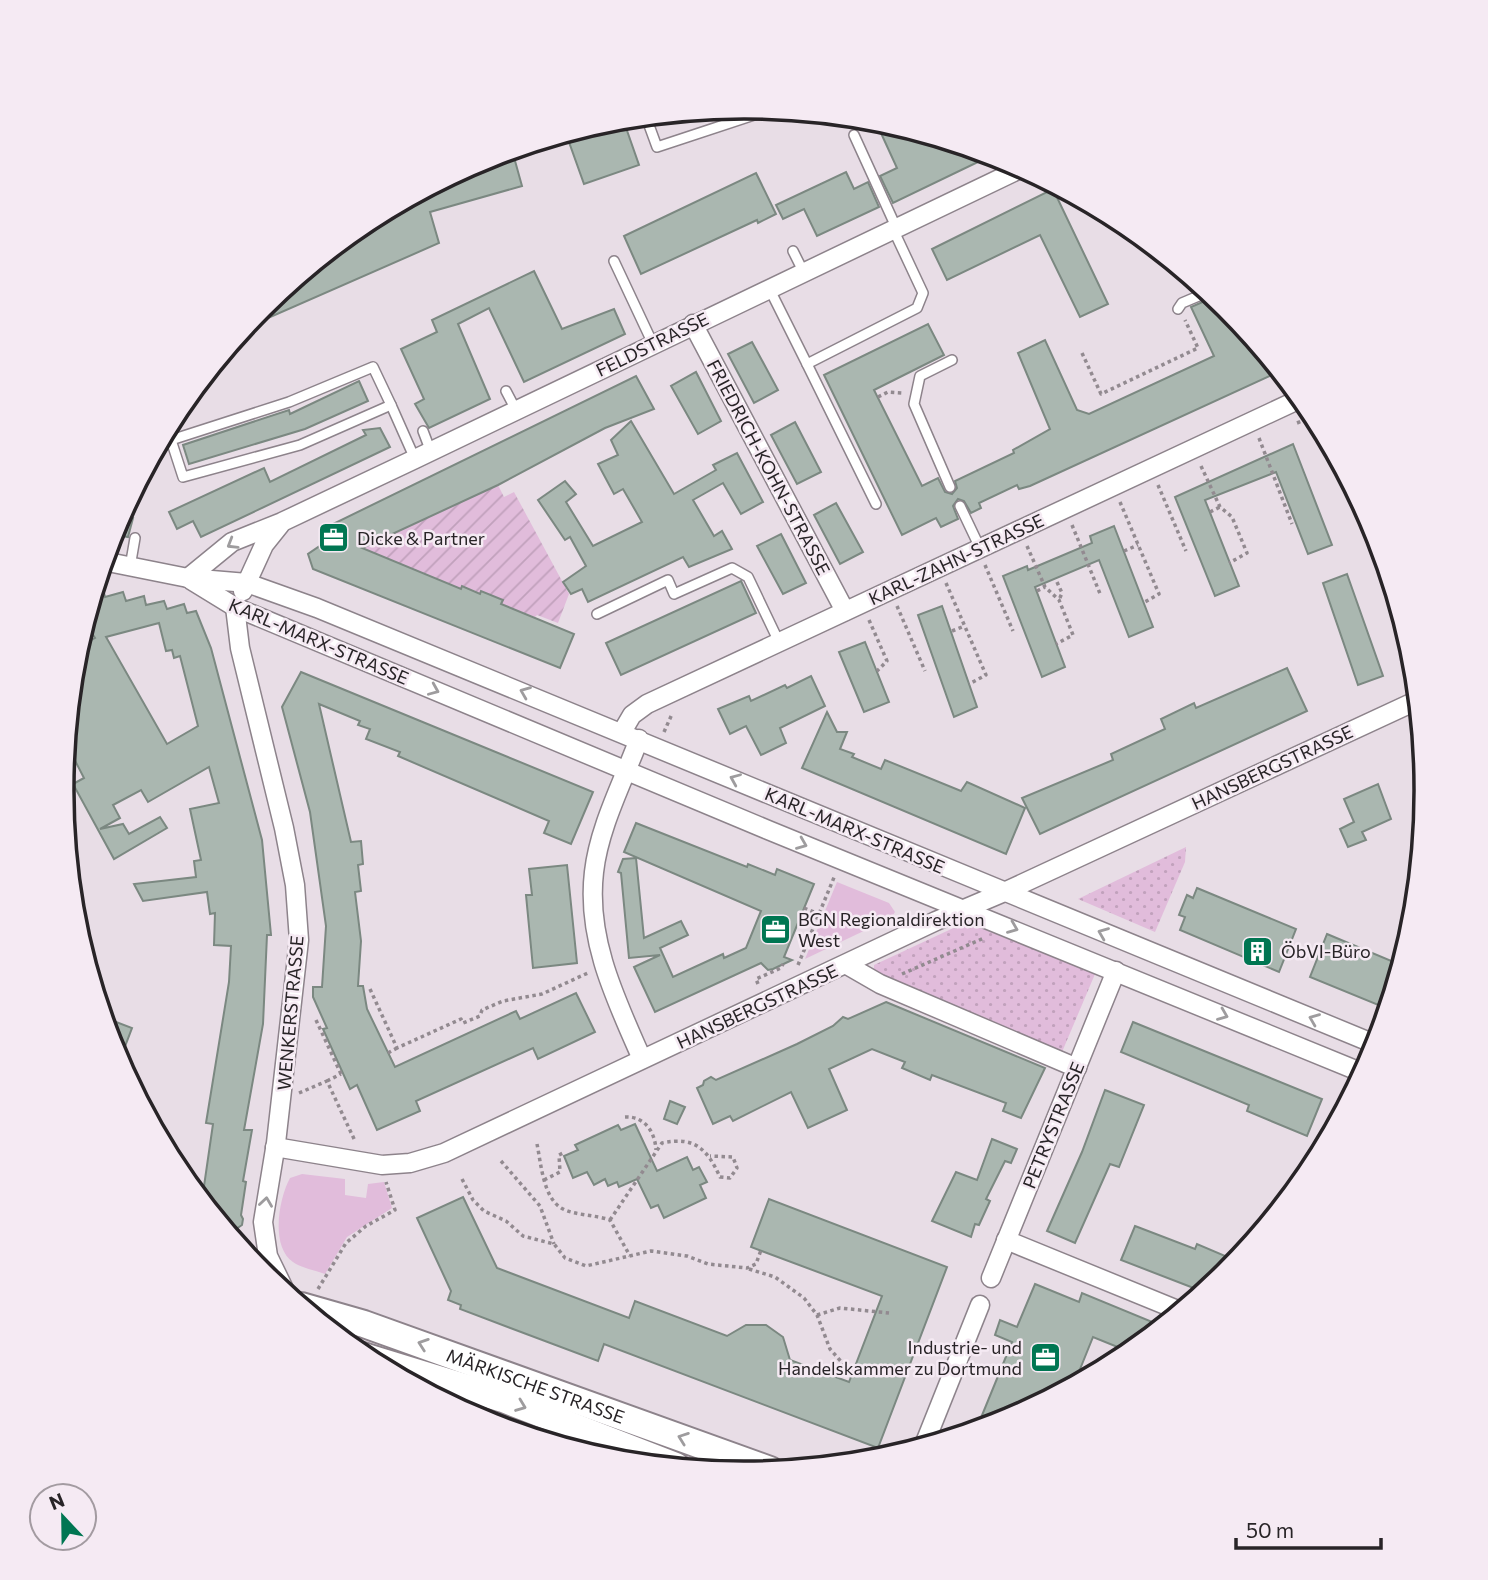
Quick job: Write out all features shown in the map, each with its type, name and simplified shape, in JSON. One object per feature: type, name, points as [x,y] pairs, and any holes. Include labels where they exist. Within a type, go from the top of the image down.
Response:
[{"type":"main road","name":"MÄRKISCHE STRASSE","points":[[326,1314],[403,1337],[745,1461]]},
{"type":"main road","name":"MÄRKISCHE STRASSE","points":[[407,1370],[503,1399],[642,1453]]},
{"type":"street","name":"FELDSTRASSE","points":[[188,578],[232,542],[282,522],[423,456],[1005,173]]},
{"type":"street","name":"FRIEDRICH-KOHN-STRASSE","points":[[693,324],[845,611]]},
{"type":"street","name":"KARL-ZAHN-STRASSE","points":[[622,732],[632,715],[647,704],[845,611],[983,556],[1292,403]]},
{"type":"street","name":"FELDSTRASSE","points":[[235,607],[264,545],[282,522]]},
{"type":"street","points":[[113,563],[188,578]]},
{"type":"street","name":"KARL-MARX-STRASSE","points":[[188,578],[247,583],[317,608],[1366,1040]]},
{"type":"street","name":"KARL-MARX-STRASSE","points":[[188,578],[235,607],[842,861],[1353,1069]]},
{"type":"street","name":"WENKERSTRASSE","points":[[235,607],[240,648],[281,815],[295,885],[299,940],[281,1101],[263,1222],[268,1256],[273,1267]]},
{"type":"street","name":"HANSBERGSTRASSE","points":[[275,1147],[364,1162],[410,1163],[444,1153],[1409,704]]},
{"type":"street","points":[[639,739],[610,813],[594,872],[598,947],[642,1059]]},
{"type":"street","points":[[847,965],[880,984],[1077,1068]]},
{"type":"street","name":"PETRYSTRASSE","points":[[991,1278],[1116,971]]},
{"type":"street","points":[[1006,1240],[1170,1307]]},
{"type":"street","points":[[928,1435],[980,1305]]},
{"type":"lane","points":[[649,126],[657,147],[741,119]]},
{"type":"lane","points":[[807,363],[840,342],[887,318],[917,308],[923,293],[854,135]]},
{"type":"lane","points":[[793,251],[803,271]]},
{"type":"lane","points":[[614,261],[653,344]]},
{"type":"lane","points":[[769,288],[876,504]]},
{"type":"lane","points":[[1178,308],[1198,297]]},
{"type":"lane","points":[[634,303],[643,298]]},
{"type":"lane","points":[[950,487],[914,404],[914,394],[920,376],[952,360]]},
{"type":"lane","points":[[172,440],[289,402],[373,367],[391,405],[423,456]]},
{"type":"lane","points":[[506,391],[516,410]]},
{"type":"lane","points":[[171,441],[183,477],[300,445],[391,405]]},
{"type":"lane","points":[[423,431],[423,456]]},
{"type":"lane","points":[[960,506],[983,556]]},
{"type":"lane","points":[[130,567],[135,538]]},
{"type":"lane","points":[[597,614],[668,580],[674,594],[732,568],[748,577],[779,642]]},
{"type":"path","points":[[1082,353],[1101,394],[1198,348],[1178,308]]},
{"type":"path","points":[[878,397],[888,392]]},
{"type":"path","points":[[1259,438],[1292,524]]},
{"type":"path","points":[[1201,466],[1220,507],[1232,517],[1247,553],[1229,563]]},
{"type":"path","points":[[1158,485],[1186,551]]},
{"type":"path","points":[[1121,502],[1159,594],[1143,603]]},
{"type":"path","points":[[1210,512],[1220,507]]},
{"type":"path","points":[[1072,525],[1101,596]]},
{"type":"path","points":[[1124,551],[1139,545]]},
{"type":"path","points":[[1027,546],[1045,587],[1059,600],[1073,635],[1056,644]]},
{"type":"path","points":[[983,556],[1013,631]]},
{"type":"path","points":[[1057,582],[1062,593],[1059,600]]},
{"type":"path","points":[[1037,591],[1045,587]]},
{"type":"path","points":[[949,588],[986,675],[969,684]]},
{"type":"path","points":[[900,611],[925,671]]},
{"type":"path","points":[[871,625],[887,661],[877,671]]},
{"type":"path","points":[[951,631],[965,626]]},
{"type":"path","points":[[797,967],[842,861]]},
{"type":"path","points":[[804,908],[819,914]]},
{"type":"path","points":[[900,976],[984,938]]},
{"type":"path","points":[[758,984],[756,979],[781,968],[783,964]]},
{"type":"path","points":[[388,1053],[461,1019],[463,1023],[480,1016],[482,1010],[503,1001],[542,994],[604,965]]},
{"type":"path","points":[[370,989],[397,1048]]},
{"type":"path","points":[[281,1101],[342,1074],[316,1020]]},
{"type":"path","points":[[327,1081],[364,1162]]},
{"type":"path","points":[[625,1117],[634,1116],[643,1121],[650,1129],[656,1152]]},
{"type":"path","points":[[610,1220],[662,1143],[687,1141],[710,1156],[733,1157],[737,1168],[735,1175],[730,1178],[720,1177],[710,1156]]},
{"type":"path","points":[[537,1144],[544,1180],[555,1203],[563,1209],[610,1220]]},
{"type":"path","points":[[544,1180],[560,1172],[559,1155],[565,1152]]},
{"type":"path","points":[[501,1161],[540,1206],[554,1244],[565,1258],[586,1266],[650,1251],[687,1256],[708,1264],[747,1268],[775,1277],[804,1298],[817,1315],[830,1349],[852,1374]]},
{"type":"path","points":[[462,1179],[473,1200],[484,1210],[506,1221],[523,1236],[554,1244]]},
{"type":"path","points":[[322,1287],[346,1243],[366,1226],[395,1210],[386,1180]]},
{"type":"path","points":[[610,1220],[623,1248],[631,1256]]},
{"type":"path","points":[[747,1268],[756,1264],[761,1250]]},
{"type":"path","points":[[817,1315],[840,1308],[889,1313]]},
{"type":"shaded area","points":[[496,481],[504,497],[514,492],[569,594],[558,623],[501,604],[481,591],[480,594],[462,587],[461,589],[364,549],[366,541],[449,508]]},
{"type":"shaded area","points":[[1186,847],[1185,862],[1155,932],[1078,899]]},
{"type":"shaded area","points":[[837,882],[889,903],[895,912],[891,918],[805,959]]},
{"type":"shaded area","points":[[962,924],[976,926],[1095,974],[1062,1052],[874,977],[874,965]]},
{"type":"shaded area","points":[[302,1174],[345,1179],[345,1195],[366,1198],[368,1184],[384,1182],[392,1208],[347,1237],[325,1274],[293,1262],[281,1245],[279,1222],[283,1197],[290,1178]]},
{"type":"building","points":[[627,130],[639,165],[584,184],[569,142]]},
{"type":"building","points":[[881,133],[918,142],[978,162],[893,203],[880,176],[897,168]]},
{"type":"building","points":[[515,160],[522,186],[430,212],[439,243],[268,318],[302,286],[371,232],[447,189]]},
{"type":"building","points":[[846,172],[854,189],[868,182],[879,207],[817,236],[804,209],[783,219],[776,205]]},
{"type":"building","points":[[756,173],[776,214],[758,223],[757,220],[641,274],[624,236]]},
{"type":"building","points":[[1047,192],[1057,197],[1108,304],[1080,317],[1040,235],[947,280],[932,249]]},
{"type":"building","points":[[534,271],[562,329],[614,309],[625,334],[524,382],[489,308],[458,324],[490,399],[429,428],[415,404],[424,399],[401,349],[437,332],[432,320]]},
{"type":"building","points":[[1203,302],[1271,376],[1030,486],[1019,489],[1017,485],[979,503],[981,508],[971,513],[964,501],[958,499],[953,506],[958,519],[941,527],[936,518],[902,535],[824,375],[928,324],[944,355],[874,390],[922,486],[938,478],[945,492],[952,494],[957,488],[955,481],[1014,453],[1013,450],[1050,429],[1018,353],[1045,340],[1077,410],[1089,414],[1214,356],[1191,307]]},
{"type":"building","points":[[752,342],[778,390],[754,403],[728,354]]},
{"type":"building","points":[[696,372],[721,421],[698,434],[671,386]]},
{"type":"building","points":[[636,376],[654,409],[605,428],[498,485],[362,548],[461,589],[462,586],[480,594],[481,591],[503,600],[501,604],[574,634],[560,668],[313,569],[308,554],[321,545],[329,526]]},
{"type":"building","points":[[359,381],[368,401],[305,429],[189,464],[183,445],[289,410],[290,414]]},
{"type":"building","points":[[631,421],[674,494],[716,470],[713,465],[737,453],[763,502],[741,514],[723,483],[693,500],[714,536],[722,531],[732,549],[689,567],[683,557],[588,602],[582,589],[571,594],[563,582],[586,566],[570,537],[565,540],[538,500],[565,481],[576,494],[566,502],[593,546],[642,522],[623,489],[614,494],[598,464],[618,455],[611,440]]},
{"type":"building","points":[[795,422],[821,472],[797,484],[771,435]]},
{"type":"building","points":[[380,428],[390,447],[201,537],[193,521],[177,529],[169,512],[264,468],[270,482],[366,435],[363,430]]},
{"type":"building","points":[[1293,444],[1332,545],[1308,554],[1276,472],[1205,500],[1239,586],[1215,596],[1175,497]]},
{"type":"building","points":[[836,503],[863,552],[840,564],[814,515]]},
{"type":"building","points":[[133,518],[128,537],[124,536]]},
{"type":"building","points":[[1114,526],[1153,627],[1129,637],[1099,560],[1035,587],[1065,667],[1042,677],[1003,576],[1027,566],[1028,570],[1092,543],[1090,536]]},
{"type":"building","points":[[781,534],[806,583],[783,594],[757,546]]},
{"type":"building","points":[[1347,574],[1383,676],[1358,685],[1323,583]]},
{"type":"building","points":[[741,581],[756,613],[621,675],[606,643]]},
{"type":"building","points":[[123,592],[126,601],[144,596],[146,605],[164,601],[167,609],[184,604],[187,613],[196,611],[211,648],[262,840],[271,935],[267,935],[263,1024],[244,1130],[252,1130],[243,1181],[246,1182],[241,1215],[243,1219],[242,1225],[237,1228],[204,1187],[213,1124],[206,1123],[229,982],[231,946],[214,945],[215,913],[210,914],[207,892],[143,901],[134,884],[196,877],[194,861],[201,860],[190,809],[219,803],[209,767],[148,802],[141,790],[113,805],[120,818],[100,829],[123,824],[129,834],[160,817],[167,828],[114,859],[74,786],[84,778],[75,760],[79,702],[86,659],[90,641],[95,638],[92,633],[104,593],[105,597]],"holes":[[[159,623],[166,651],[172,650],[174,658],[180,656],[198,726],[167,744],[106,637]]]},
{"type":"building","points":[[942,606],[977,707],[954,717],[918,615]]},
{"type":"building","points":[[865,642],[889,702],[864,712],[839,652]]},
{"type":"building","points":[[1287,668],[1307,711],[1040,834],[1022,798],[1113,760],[1111,754],[1165,729],[1161,719],[1194,703],[1196,708]]},
{"type":"building","points":[[301,672],[593,792],[571,844],[544,833],[549,821],[398,756],[400,752],[366,739],[370,729],[358,725],[360,721],[319,704],[351,842],[361,841],[363,864],[358,865],[361,891],[355,892],[361,941],[358,986],[363,986],[367,1009],[395,1067],[516,1011],[520,1019],[576,993],[595,1032],[538,1059],[533,1048],[416,1101],[420,1111],[377,1130],[357,1085],[350,1089],[323,1029],[327,1028],[313,997],[313,987],[322,987],[326,926],[310,812],[282,707]]},
{"type":"building","points":[[811,676],[825,706],[780,728],[786,743],[761,755],[746,726],[730,734],[718,709],[749,696],[751,701]]},
{"type":"building","points":[[827,712],[837,732],[847,732],[840,749],[854,754],[852,757],[881,769],[885,760],[961,791],[967,782],[1025,808],[1006,854],[802,768]]},
{"type":"building","points":[[1378,784],[1391,819],[1362,832],[1366,840],[1348,847],[1340,829],[1354,822],[1344,799]]},
{"type":"building","points":[[636,823],[747,867],[748,864],[775,875],[777,869],[814,884],[784,957],[792,960],[768,970],[761,963],[655,1012],[634,967],[660,955],[629,958],[621,873],[618,872],[623,859],[636,858],[644,938],[681,921],[688,935],[660,948],[673,977],[723,954],[724,958],[746,948],[761,911],[624,852]]},
{"type":"building","points":[[567,865],[577,963],[533,968],[526,895],[532,895],[529,869]]},
{"type":"building","name":"ÖbVI-Büro","points":[[1197,888],[1296,929],[1279,972],[1180,930],[1185,917],[1179,915],[1187,895],[1193,898]]},
{"type":"building","points":[[1327,934],[1393,961],[1379,1005],[1310,977]]},
{"type":"building","points":[[886,1002],[1045,1068],[1021,1118],[1003,1111],[1006,1103],[932,1075],[930,1080],[902,1068],[905,1062],[872,1049],[829,1069],[847,1110],[808,1128],[791,1092],[733,1121],[730,1116],[713,1124],[697,1088],[703,1085],[704,1081],[711,1077],[716,1080],[797,1044],[833,1026],[843,1017],[848,1019]]},
{"type":"building","points":[[115,1022],[132,1028],[125,1047]]},
{"type":"building","points":[[1133,1022],[1322,1099],[1307,1136],[1247,1111],[1249,1105],[1121,1052]]},
{"type":"building","points":[[1105,1090],[1144,1105],[1119,1167],[1110,1164],[1075,1243],[1047,1231],[1082,1152]]},
{"type":"building","points":[[670,1101],[685,1107],[677,1124],[664,1119]]},
{"type":"building","points":[[635,1124],[657,1171],[687,1157],[693,1170],[699,1167],[707,1182],[700,1185],[706,1198],[664,1218],[658,1205],[651,1208],[637,1179],[619,1187],[617,1182],[608,1186],[605,1179],[594,1185],[587,1172],[573,1178],[564,1156],[578,1150],[575,1145],[618,1125],[621,1130]]},
{"type":"building","points":[[992,1139],[1017,1149],[1011,1163],[1005,1161],[986,1199],[990,1201],[979,1225],[975,1224],[971,1237],[932,1221],[956,1172],[977,1180]]},
{"type":"building","points":[[463,1197],[497,1268],[629,1318],[635,1301],[727,1336],[746,1325],[766,1325],[783,1337],[790,1360],[849,1382],[882,1296],[751,1247],[769,1199],[947,1267],[877,1448],[604,1344],[598,1361],[460,1309],[461,1305],[448,1300],[451,1291],[417,1218]]},
{"type":"building","points":[[1135,1226],[1195,1249],[1197,1244],[1225,1256],[1193,1288],[1121,1260]]},
{"type":"building","name":"Industrie- und Handelskammer zu Dortmund","points":[[1035,1284],[1079,1302],[1082,1293],[1152,1322],[1118,1347],[1093,1337],[1079,1371],[981,1417],[1012,1342],[995,1335],[1000,1320],[1017,1327]]},
{"type":"place","name":"Dicke & Partner","points":[[334,538]]},
{"type":"place","name":"BGN Regionaldirektion West","points":[[775,929]]},
{"type":"place","name":"ÖbVI-Büro","points":[[1258,951]]},
{"type":"place","name":"Industrie- und Handelskammer zu Dortmund","points":[[1045,1357]]}]
